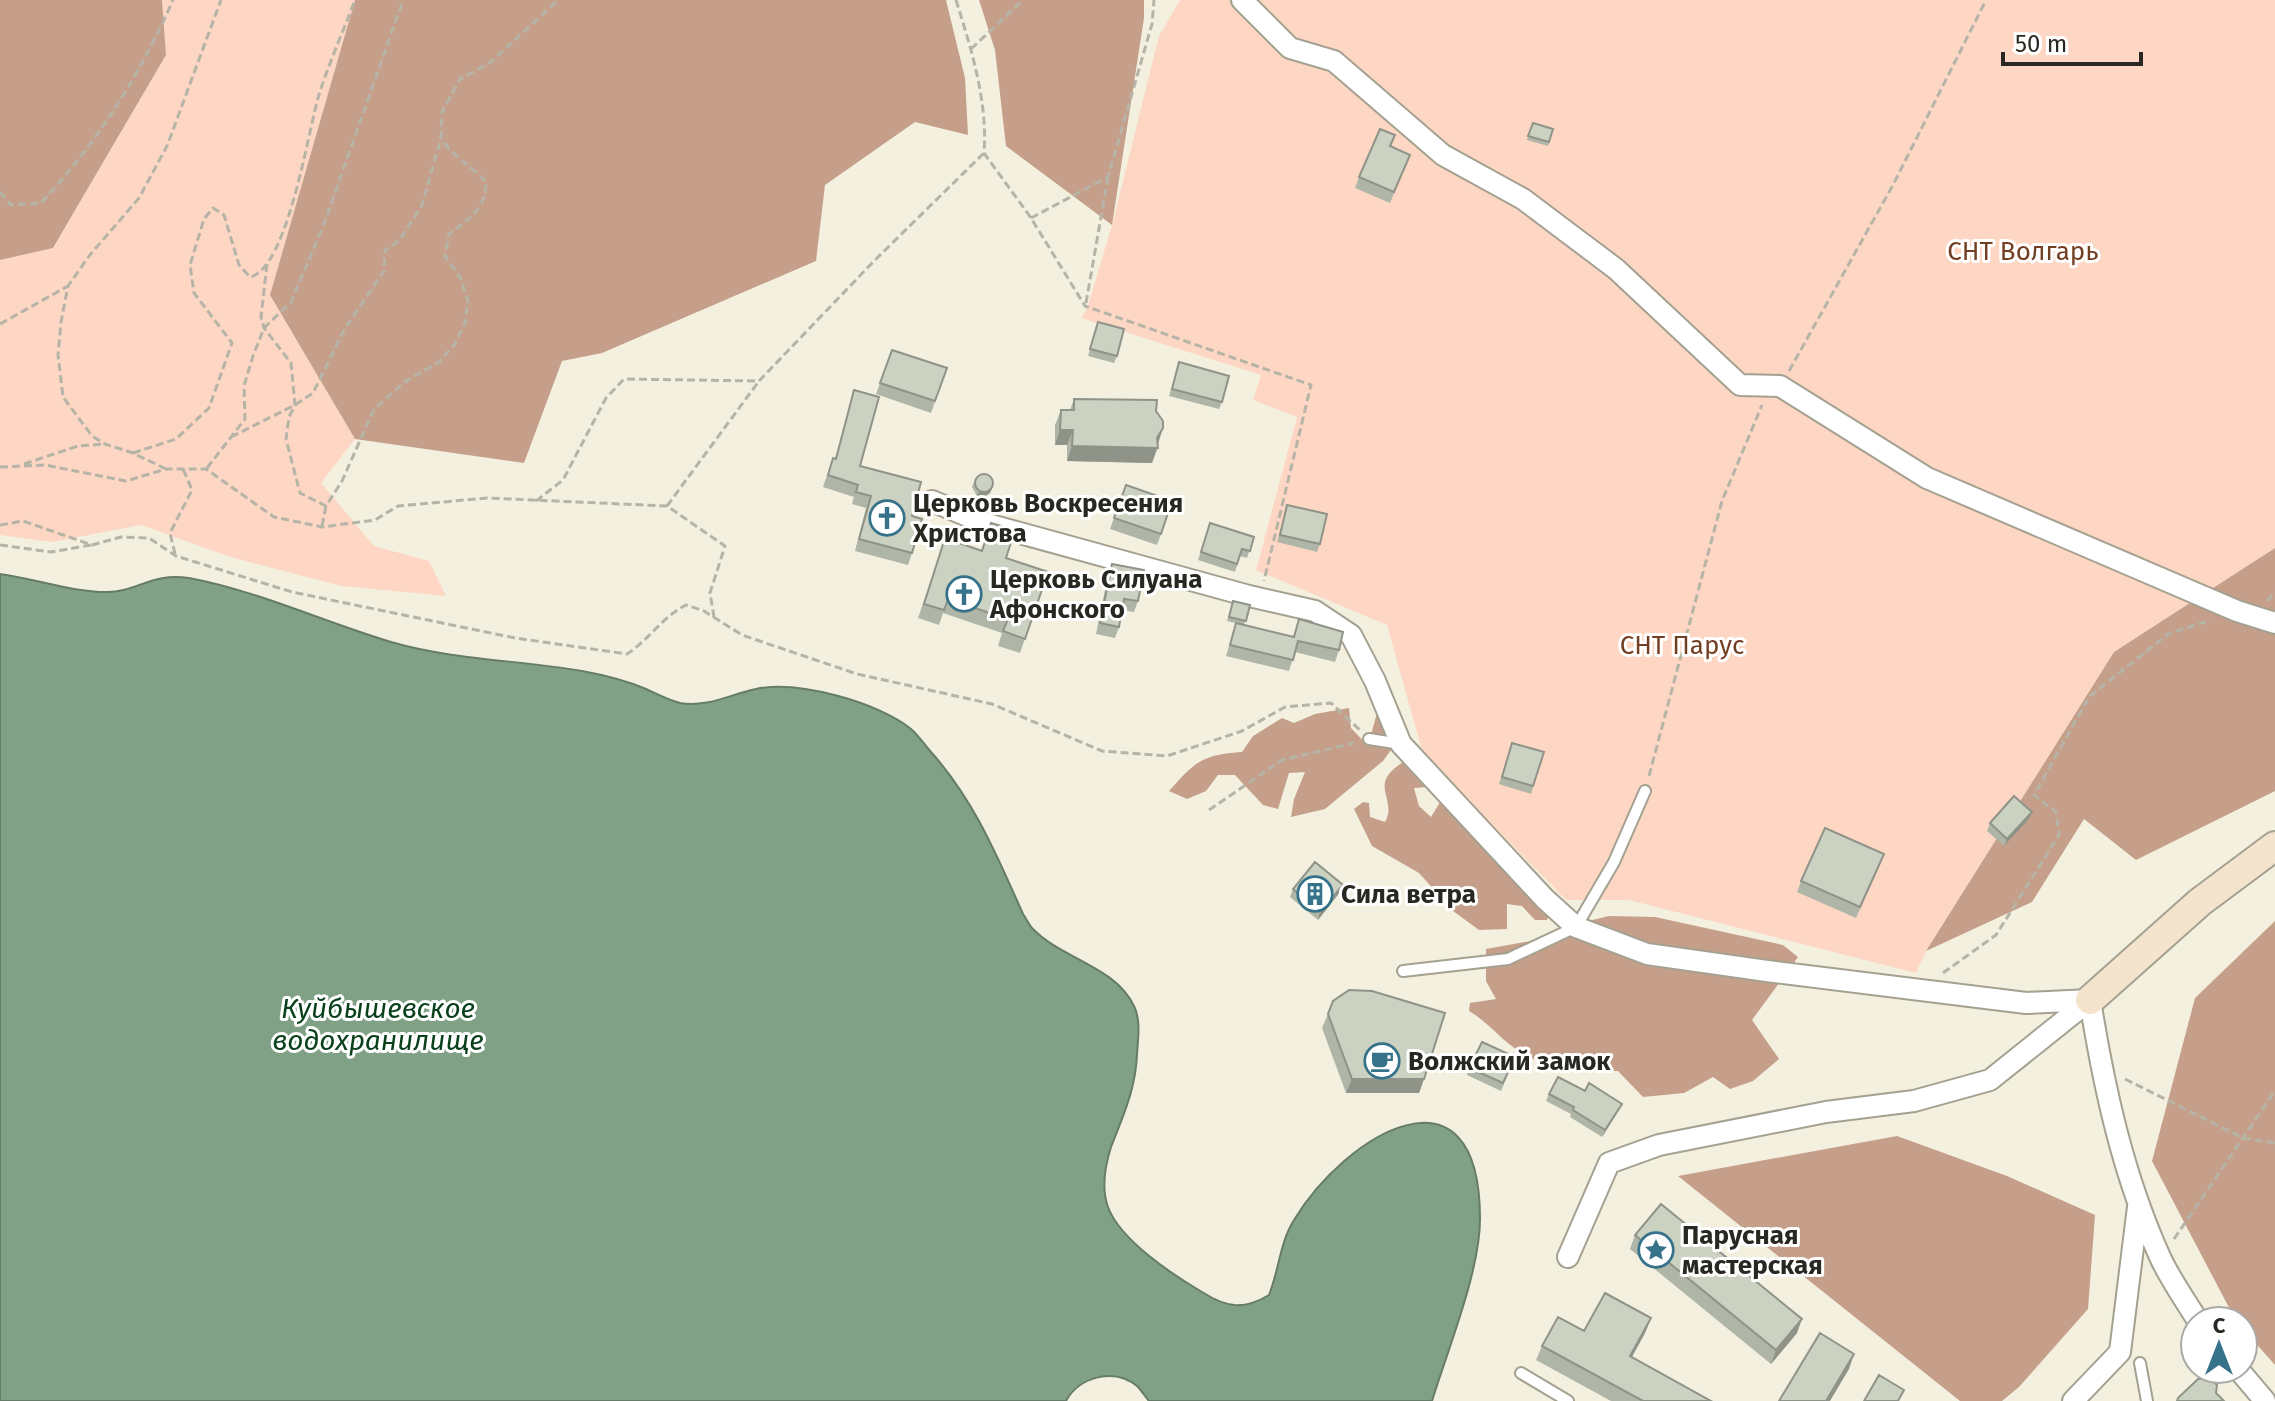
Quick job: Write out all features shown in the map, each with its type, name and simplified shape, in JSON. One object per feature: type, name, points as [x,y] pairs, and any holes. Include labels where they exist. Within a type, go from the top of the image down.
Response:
[{"type":"street","points":[[1242,0],[1290,48],[1334,61],[1443,155],[1523,199],[1616,269],[1740,385],[1780,386],[1927,478],[2237,611],[2275,623]]},
{"type":"street","points":[[932,501],[987,524],[1260,599],[1315,611],[1351,635],[1375,681],[1401,744],[1545,899],[1576,927],[1647,954],[1918,992],[2026,1003],[2090,1000]]},
{"type":"street","points":[[1568,1257],[1609,1163],[1659,1145],[1826,1112],[1914,1101],[1990,1080],[2090,1000],[2200,902],[2275,846]]},
{"type":"street","points":[[2090,1000],[2100,1067],[2123,1161],[2161,1259],[2188,1305]]},
{"type":"street","points":[[2073,1401],[2120,1352],[2139,1203]]},
{"type":"street","points":[[2252,1385],[2265,1401]]},
{"type":"lane","points":[[1369,739],[1401,744]]},
{"type":"lane","points":[[1403,971],[1508,959],[1576,927],[1614,862],[1645,791]]},
{"type":"lane","points":[[2140,1363],[2147,1401]]},
{"type":"lane","points":[[1521,1373],[1568,1401]]},
{"type":"path","points":[[0,192],[11,205],[41,203],[72,170],[121,100],[154,43],[173,0]]},
{"type":"path","points":[[166,469],[92,436],[63,397],[58,355],[61,322],[68,286],[89,256],[139,198],[167,146],[221,0]]},
{"type":"path","points":[[133,453],[176,439],[209,408],[232,343],[194,293],[190,265],[204,219],[213,208],[224,215],[239,265],[250,277],[258,275],[267,264],[291,211],[318,97],[355,0]]},
{"type":"path","points":[[206,469],[245,419],[244,386],[264,328],[291,302],[324,224],[403,0]]},
{"type":"path","points":[[231,437],[313,393],[344,330],[384,271],[385,250],[399,241],[422,205],[441,138],[442,112],[460,79],[491,62],[558,0]]},
{"type":"path","points":[[667,506],[759,381],[875,260],[984,153],[986,133],[971,49],[956,0]]},
{"type":"path","points":[[971,49],[1023,0]]},
{"type":"path","points":[[1085,306],[1108,177],[1152,24],[1154,0]]},
{"type":"path","points":[[1645,791],[1722,501],[1756,418],[1763,404],[1780,386],[1893,185],[1986,0]]},
{"type":"path","points":[[322,527],[326,506],[342,481],[374,409],[406,381],[439,362],[454,345],[465,323],[468,300],[460,277],[445,256],[449,234],[469,219],[486,199],[486,182],[475,169],[454,155],[441,138]]},
{"type":"path","points":[[984,153],[1031,218],[1085,306],[1311,385],[1260,599]]},
{"type":"path","points":[[1031,218],[1108,177]]},
{"type":"path","points":[[267,264],[261,317],[264,328],[291,363],[295,405],[289,417],[286,439],[294,476],[300,493],[326,506]]},
{"type":"path","points":[[0,324],[68,286]]},
{"type":"path","points":[[536,501],[563,480],[606,398],[624,379],[759,381]]},
{"type":"path","points":[[17,466],[78,446],[105,444]]},
{"type":"path","points":[[0,467],[45,465],[126,481],[166,469],[206,469],[274,517],[322,527],[375,520],[398,506],[487,498],[667,506],[725,546],[710,593],[714,617]]},
{"type":"path","points":[[176,556],[170,533],[192,490],[183,469]]},
{"type":"path","points":[[0,525],[23,521],[92,545]]},
{"type":"path","points":[[0,545],[51,552],[121,537],[149,538],[176,556],[292,592],[515,638],[627,654],[641,645],[669,613],[686,605],[704,611],[742,635],[857,674],[992,704],[1102,751],[1167,756],[1242,731],[1285,707],[1331,703],[1369,739]]},
{"type":"path","points":[[1918,992],[1996,935],[2059,835],[2056,812],[2034,795],[2089,697],[2168,634],[2267,601],[2275,592]]},
{"type":"path","points":[[1209,810],[1282,760],[1369,739]]},
{"type":"path","points":[[2100,1067],[2243,1138],[2275,1143]]},
{"type":"path","points":[[2161,1259],[2275,1091]]},
{"type":"green space","points":[[162,0],[355,0],[270,295],[355,439],[321,483],[374,546],[429,561],[446,596],[341,586],[230,557],[141,525],[52,542],[0,535],[0,260],[54,247],[166,55]]},
{"type":"green space","points":[[1180,0],[2275,0],[2275,548],[2114,652],[1926,951],[1916,973],[1629,900],[1566,900],[1423,754],[1387,625],[1256,570],[1297,417],[1253,400],[1261,375],[1081,318],[1087,309],[1112,225],[1159,36]]},
{"type":"shaded area","points":[[0,0],[162,0],[166,55],[53,248],[0,260]]},
{"type":"shaded area","points":[[355,0],[946,0],[965,78],[968,135],[915,122],[825,185],[816,261],[602,353],[562,361],[524,463],[355,439],[270,295]]},
{"type":"shaded area","points":[[979,0],[1144,0],[1144,18],[1112,225],[1006,146],[995,50]]},
{"type":"shaded area","points":[[2275,548],[2275,791],[2136,860],[2084,819],[2032,902],[1926,951],[2114,652]]},
{"type":"shaded area","points":[[1349,708],[1351,728],[1368,746],[1378,709],[1398,708],[1404,732],[1383,761],[1325,809],[1291,817],[1294,799],[1305,772],[1289,773],[1278,809],[1263,805],[1235,775],[1218,775],[1206,791],[1187,799],[1169,791],[1200,762],[1217,755],[1242,752],[1253,736],[1282,718],[1294,723],[1315,714]]},
{"type":"shaded area","points":[[1409,759],[1428,787],[1414,788],[1419,806],[1431,817],[1442,799],[1556,899],[1547,920],[1535,920],[1522,906],[1507,904],[1507,929],[1479,930],[1453,911],[1419,873],[1372,846],[1354,809],[1363,802],[1369,803],[1370,817],[1385,822],[1388,805],[1385,783],[1395,768]]},
{"type":"shaded area","points":[[1609,916],[1655,917],[1783,945],[1798,957],[1752,1020],[1779,1059],[1753,1081],[1730,1089],[1713,1077],[1684,1093],[1643,1097],[1618,1071],[1567,1069],[1531,1058],[1512,1047],[1469,1011],[1470,1003],[1496,999],[1486,981],[1486,949],[1536,940],[1559,928]]},
{"type":"shaded area","points":[[2275,921],[2275,1365],[2259,1347],[2259,1305],[2228,1305],[2152,1161],[2195,998]]},
{"type":"shaded area","points":[[1897,1136],[2007,1176],[2095,1215],[2088,1309],[2019,1387],[2002,1401],[1960,1401],[1678,1176]]},
{"type":"water","name":"Куйбышевское водохранилище","points":[[0,574],[80,590],[107,592],[165,578],[189,578],[266,599],[414,648],[598,674],[680,703],[709,702],[756,689],[793,688],[858,702],[897,719],[916,734],[960,789],[1032,927],[1058,948],[1114,981],[1134,1006],[1138,1030],[1134,1079],[1109,1154],[1105,1192],[1108,1207],[1124,1232],[1163,1266],[1190,1285],[1228,1304],[1243,1305],[1260,1300],[1269,1295],[1294,1220],[1317,1189],[1345,1161],[1375,1139],[1406,1125],[1435,1124],[1458,1137],[1474,1168],[1480,1219],[1479,1240],[1469,1286],[1432,1401],[1149,1401],[1128,1380],[1108,1376],[1079,1386],[1066,1401],[0,1401]]},
{"type":"building","points":[[1533,123],[1553,129],[1549,142],[1528,136]]},
{"type":"building","points":[[1380,129],[1395,135],[1390,146],[1410,155],[1394,192],[1359,177]]},
{"type":"building","points":[[1098,322],[1124,329],[1117,356],[1090,349]]},
{"type":"building","points":[[892,350],[947,368],[935,401],[880,383]]},
{"type":"building","points":[[1179,362],[1229,376],[1222,402],[1172,389]]},
{"type":"building","points":[[854,390],[879,397],[860,466],[921,482],[912,516],[922,519],[912,553],[859,539],[871,496],[856,492],[858,485],[828,475],[833,458],[836,459]]},
{"type":"building","points":[[1074,399],[1157,400],[1156,411],[1163,421],[1157,438],[1158,448],[1072,446],[1073,430],[1060,430],[1061,410],[1074,410]]},
{"type":"building","points":[[980,474],[988,474],[993,483],[991,490],[980,492],[975,487],[975,479]]},
{"type":"building","points":[[1126,485],[1172,501],[1161,534],[1114,518]]},
{"type":"building","points":[[1287,505],[1327,514],[1320,544],[1280,535]]},
{"type":"building","name":"Церковь Силуана Афонского","points":[[991,523],[1015,530],[1006,558],[1048,572],[1025,639],[1003,631],[1008,619],[948,599],[944,610],[924,604],[945,538],[982,551]]},
{"type":"building","points":[[1210,523],[1254,537],[1250,551],[1242,549],[1237,564],[1201,552]]},
{"type":"building","points":[[1112,564],[1144,570],[1138,601],[1124,599],[1119,627],[1100,623]]},
{"type":"building","points":[[1233,601],[1250,605],[1246,621],[1229,617]]},
{"type":"building","points":[[1299,619],[1343,632],[1339,650],[1298,641],[1293,660],[1230,645],[1236,623],[1294,637]]},
{"type":"building","points":[[1512,743],[1544,752],[1533,786],[1502,777]]},
{"type":"building","points":[[2014,796],[2032,812],[2007,839],[1990,823]]},
{"type":"building","points":[[1825,828],[1884,854],[1860,907],[1801,881]]},
{"type":"building","name":"Сила ветра","points":[[1315,862],[1343,885],[1320,912],[1293,889]]},
{"type":"building","name":"Волжский замок","points":[[1349,990],[1372,991],[1445,1013],[1424,1079],[1352,1079],[1328,1014],[1333,1001]]},
{"type":"building","points":[[1482,1042],[1515,1057],[1503,1083],[1469,1068]]},
{"type":"building","points":[[1558,1077],[1585,1091],[1589,1083],[1622,1104],[1605,1130],[1573,1110],[1574,1107],[1549,1094]]},
{"type":"building","points":[[1661,1204],[1802,1319],[1776,1350],[1635,1235]]},
{"type":"building","points":[[1605,1293],[1651,1318],[1630,1356],[1711,1401],[1643,1401],[1542,1346],[1558,1317],[1584,1331]]},
{"type":"building","points":[[1820,1333],[1854,1354],[1826,1401],[1779,1401]]},
{"type":"building","points":[[1879,1375],[1904,1390],[1898,1401],[1864,1401]]},
{"type":"building","points":[[2192,1385],[2217,1385],[2216,1393],[2224,1401],[2177,1401]]},
{"type":"place","name":"Церковь Воскресения Христова","points":[[887,518]]},
{"type":"place","name":"Церковь Силуана Афонского","points":[[964,594]]},
{"type":"place","name":"Сила ветра","points":[[1315,894]]},
{"type":"place","name":"Волжский замок","points":[[1382,1061]]},
{"type":"place","name":"Парусная мастерская","points":[[1656,1250]]},
{"type":"park label","name":"СНТ Волгарь","points":[[2023,251]]},
{"type":"park label","name":"СНТ Парус","points":[[1682,645]]}]
